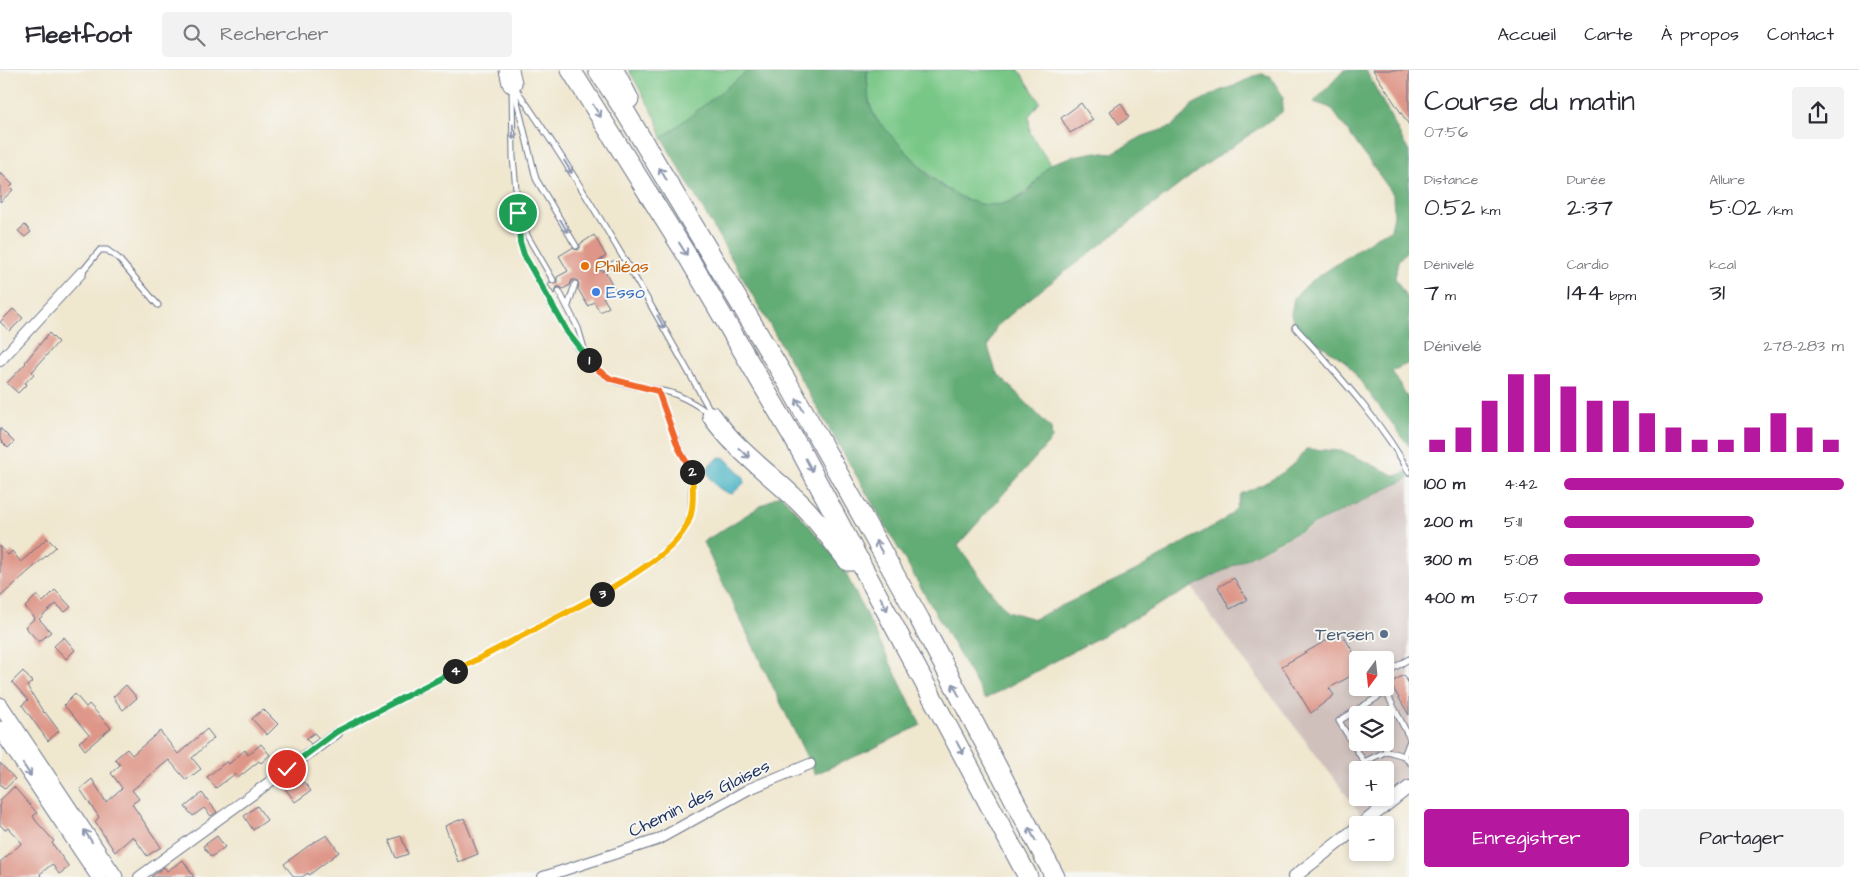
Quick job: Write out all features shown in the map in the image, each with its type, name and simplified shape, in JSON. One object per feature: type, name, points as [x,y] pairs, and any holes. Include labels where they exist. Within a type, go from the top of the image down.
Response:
[{"type":"highway","points":[[571,70],[688,257],[797,444],[1028,877]]},
{"type":"highway","points":[[598,70],[626,113],[789,385],[920,620],[1055,877]]},
{"type":"highway","points":[[614,70],[630,98],[626,113]]},
{"type":"highway","points":[[712,416],[731,441],[807,511],[848,561],[861,561]]},
{"type":"main road","points":[[0,705],[115,877]]},
{"type":"main road","points":[[0,729],[99,877]]},
{"type":"street","points":[[0,362],[81,273]]},
{"type":"street","points":[[139,877],[336,732]]},
{"type":"street","name":"Chemin des Glaises","points":[[544,877],[657,840],[749,789],[810,764]]},
{"type":"street","points":[[1372,816],[1409,787]]},
{"type":"street","points":[[1294,877],[1349,834]]},
{"type":"lane","points":[[510,77],[520,242],[524,255],[568,333],[598,370],[611,379],[676,395],[697,405],[712,416]]},
{"type":"lane","points":[[510,77],[536,179],[576,246]]},
{"type":"lane","points":[[510,77],[559,152],[629,266],[712,416]]},
{"type":"lane","points":[[518,213],[528,237],[553,280]]},
{"type":"lane","points":[[81,273],[100,250],[107,250],[118,258],[158,306]]},
{"type":"lane","points":[[603,268],[618,263],[629,266]]},
{"type":"lane","points":[[568,306],[576,284]]},
{"type":"lane","points":[[559,291],[578,328],[587,358]]},
{"type":"lane","points":[[1295,327],[1353,393],[1400,456],[1409,472]]},
{"type":"lane","points":[[336,732],[596,598],[660,556],[682,534],[691,514],[692,472],[678,447],[658,391]]},
{"type":"lane","points":[[1394,668],[1409,659]]},
{"type":"lane","points":[[1362,706],[1376,696]]},
{"type":"lane","points":[[1388,696],[1409,737]]},
{"type":"lane","points":[[1349,714],[1339,721],[1349,737]]},
{"type":"lane","points":[[1404,756],[1409,743]]},
{"type":"lane","points":[[1357,751],[1364,762],[1385,751]]},
{"type":"lane","points":[[1390,751],[1404,756],[1409,762]]},
{"type":"shaded area","points":[[1409,478],[1409,787],[1394,799],[1394,761],[1349,761],[1349,799],[1205,608],[1192,587]]},
{"type":"shaded area","points":[[1355,806],[1385,806],[1372,816],[1362,816]]},
{"type":"green space","points":[[629,70],[753,70],[729,90],[662,138],[657,120]]},
{"type":"green space","points":[[749,70],[868,70],[869,104],[876,119],[930,177],[943,187],[965,199],[980,204],[998,205],[1026,194],[1050,164],[1074,156],[1096,152],[1111,154],[1143,136],[1171,127],[1186,114],[1192,105],[1254,76],[1262,74],[1270,76],[1283,96],[1282,112],[1204,166],[1024,303],[996,327],[988,347],[996,372],[1051,428],[1052,439],[958,545],[988,588],[1007,611],[1034,619],[1135,571],[1222,521],[1236,509],[1241,494],[1285,471],[1306,449],[1343,451],[1396,476],[1409,471],[1409,478],[1278,542],[985,699],[662,138]]},
{"type":"green space","points":[[868,70],[1019,70],[1040,102],[1029,116],[1030,133],[1050,164],[1028,190],[1021,196],[1006,203],[997,205],[982,204],[956,195],[932,178],[879,122],[873,113],[869,101]]},
{"type":"green space","points":[[1344,70],[1366,70],[1409,152],[1409,248],[1398,261],[1395,278],[1409,302],[1409,363],[1392,371],[1409,400],[1409,446],[1346,362],[1295,327],[1291,314],[1294,298],[1309,283],[1381,234],[1391,230],[1394,215],[1393,194],[1331,108],[1314,102]]},
{"type":"green space","points":[[780,494],[842,566],[921,725],[815,774],[703,542]]},
{"type":"water","points":[[720,457],[725,458],[744,477],[744,483],[732,494],[716,486],[707,471],[710,464]]},
{"type":"building","points":[[1373,70],[1409,70],[1409,125]]},
{"type":"building","points":[[1081,103],[1093,120],[1070,133],[1061,118]]},
{"type":"building","points":[[1121,103],[1129,117],[1119,124],[1110,111]]},
{"type":"building","points":[[0,172],[13,185],[10,187],[13,190],[0,202]]},
{"type":"building","points":[[25,225],[31,232],[25,237],[18,231]]},
{"type":"building","points":[[594,235],[606,256],[599,261],[599,269],[605,271],[615,290],[603,297],[609,307],[600,312],[594,302],[588,306],[578,289],[579,284],[577,280],[572,280],[570,285],[563,289],[557,287],[554,294],[547,283],[555,284],[557,277],[568,271],[559,256],[572,248],[578,250],[580,244]]},
{"type":"building","points":[[13,309],[23,318],[10,331],[0,322]]},
{"type":"building","points":[[49,333],[58,342],[32,372],[34,374],[18,393],[7,383],[26,363]]},
{"type":"building","points":[[0,428],[14,442],[8,448],[0,440]]},
{"type":"building","points":[[47,538],[56,547],[0,597],[0,546],[8,555],[12,551],[21,562]]},
{"type":"building","points":[[1234,578],[1247,600],[1230,609],[1218,587]]},
{"type":"building","points":[[55,590],[71,607],[65,612],[56,604],[39,619],[51,632],[39,642],[25,627],[35,618],[25,607],[37,595],[43,602]]},
{"type":"building","points":[[1341,632],[1353,651],[1349,651],[1349,677],[1329,688],[1334,695],[1311,713],[1282,666]]},
{"type":"building","points":[[64,637],[75,650],[66,659],[54,646]]},
{"type":"building","points":[[23,671],[32,682],[27,686],[44,713],[59,731],[48,741],[22,705],[28,700],[12,682]]},
{"type":"building","points":[[1404,675],[1409,684],[1409,715],[1394,690],[1394,681]]},
{"type":"building","points":[[126,685],[137,698],[123,710],[113,697]]},
{"type":"building","points":[[75,694],[86,707],[89,704],[111,728],[85,750],[79,742],[89,735],[64,705]]},
{"type":"building","points":[[263,709],[278,724],[267,735],[252,719]]},
{"type":"building","points":[[207,729],[214,738],[192,758],[201,769],[186,780],[169,760],[132,790],[139,799],[132,804],[161,847],[147,856],[133,836],[115,852],[95,822],[99,817],[80,789],[92,779],[106,802],[122,788],[111,773],[120,765],[115,759],[127,749],[132,755],[160,731],[178,754]]},
{"type":"building","points":[[314,733],[319,738],[311,744],[306,739]]},
{"type":"building","points":[[261,744],[270,755],[261,763],[259,761],[238,778],[235,774],[216,788],[207,777],[227,761],[229,764],[245,750],[248,755]]},
{"type":"building","points":[[0,763],[15,779],[5,789],[0,784]]},
{"type":"building","points":[[293,782],[297,787],[304,782],[311,791],[295,802],[285,788]]},
{"type":"building","points":[[14,787],[37,813],[33,816],[54,841],[52,843],[69,867],[59,874],[52,864],[40,874],[41,877],[0,877],[0,862],[22,843],[8,828],[5,830],[0,825],[0,800]]},
{"type":"building","points":[[202,793],[217,812],[211,816],[204,808],[193,816],[185,807]]},
{"type":"building","points":[[257,806],[267,820],[253,830],[244,816]]},
{"type":"building","points":[[464,818],[478,854],[458,862],[445,826]]},
{"type":"building","points":[[327,835],[339,852],[309,875],[308,873],[302,877],[294,877],[284,864],[315,841]]},
{"type":"building","points":[[217,836],[225,847],[211,857],[203,846]]},
{"type":"building","points":[[401,836],[408,854],[396,858],[389,840]]},
{"type":"building","points":[[183,860],[194,877],[151,877],[164,867],[167,871]]},
{"type":"place","name":"Philéas","points":[[585,266]]},
{"type":"place","name":"Esso","points":[[596,292]]},
{"type":"place","name":"Tersen","points":[[1384,634]]},
{"type":"route","points":[[287,769],[336,732],[596,598],[660,556],[682,534],[691,514],[692,472],[678,447],[658,391],[611,379],[598,370],[587,358],[568,333],[524,255],[520,242],[518,213]]}]
